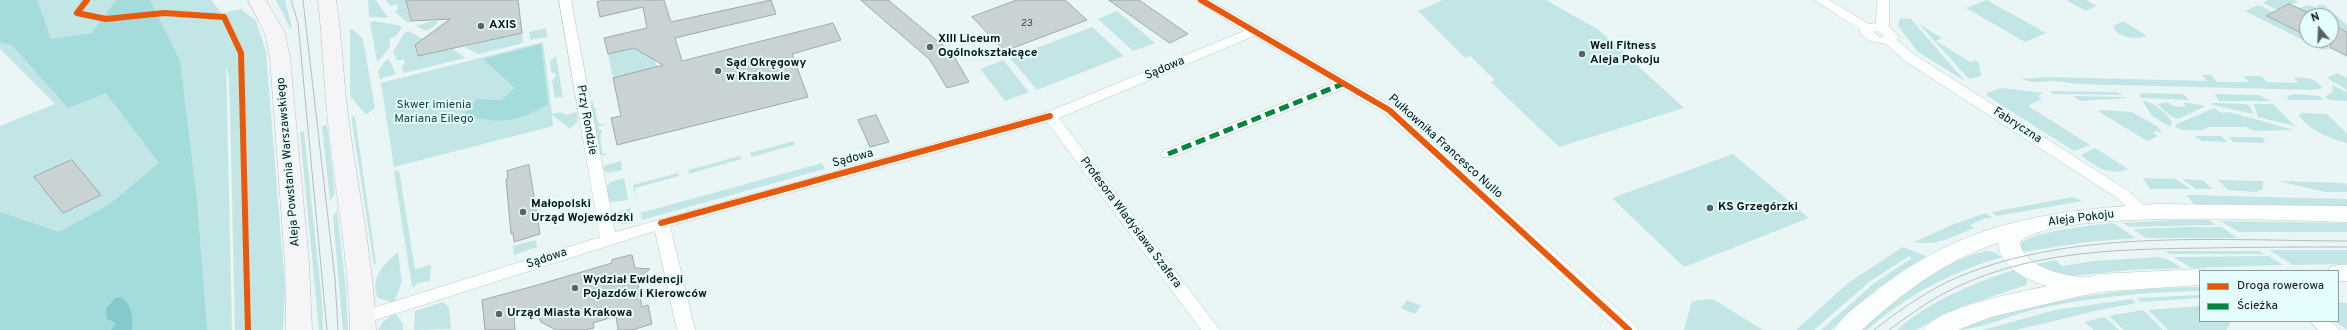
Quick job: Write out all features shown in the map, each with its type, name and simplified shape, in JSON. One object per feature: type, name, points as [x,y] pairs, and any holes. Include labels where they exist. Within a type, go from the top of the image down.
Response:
[{"type":"main road","name":"Aleja Powstania Warszawskiego","points":[[257,0],[275,32],[280,58],[297,263],[299,330]]},
{"type":"main road","points":[[327,0],[333,47],[336,100],[362,289],[363,324]]},
{"type":"main road","name":"Aleja Pokoju","points":[[1846,330],[1905,280],[1944,257],[1973,243],[2034,225],[2080,217],[2143,213],[2343,214]]},
{"type":"main road","points":[[2034,225],[2008,240],[2009,249],[2016,258],[2031,271],[2048,279],[2069,284],[2098,284],[2199,277]]},
{"type":"main road","points":[[1936,330],[1965,316],[1991,308],[2098,284]]},
{"type":"street","name":"Przy Rondzie","points":[[565,0],[608,239]]},
{"type":"street","name":"Pułkownika Francesco Nullo","points":[[1202,0],[1389,110],[1629,330]]},
{"type":"street","points":[[1820,0],[1867,28],[1866,32],[1870,37],[1882,41],[1885,34],[1883,0]]},
{"type":"street","name":"Sądowa","points":[[363,324],[608,239],[661,223],[1050,116],[1255,31]]},
{"type":"street","name":"Fabryczna","points":[[1885,34],[1910,58],[2122,194],[2143,213]]},
{"type":"street","points":[[1168,154],[1345,83]]},
{"type":"street","name":"Profesora Władysława Szafera","points":[[1050,116],[1211,330]]},
{"type":"street","points":[[661,223],[686,330]]},
{"type":"street","points":[[2320,322],[2330,330]]},
{"type":"green space","points":[[0,0],[211,0],[222,13],[241,9],[256,21],[266,52],[285,288],[283,330],[235,330],[229,78],[226,65],[232,330],[0,330],[0,126],[55,104],[0,49]]},
{"type":"green space","points":[[276,0],[285,0],[292,28],[290,28]]},
{"type":"green space","points":[[368,0],[376,0],[388,18],[369,17]]},
{"type":"green space","points":[[386,0],[411,0],[415,20],[408,23],[395,12],[398,8],[397,4],[390,6]]},
{"type":"green space","points":[[1443,0],[1546,0],[1599,30],[1684,108],[1559,147],[1491,82],[1495,80],[1470,56],[1465,58],[1418,11]]},
{"type":"green space","points":[[1987,0],[2046,33],[2025,42],[1966,8]]},
{"type":"green space","points":[[2066,0],[2086,0],[2097,6],[2086,11]]},
{"type":"green space","points":[[2269,0],[2294,0],[2298,2],[2278,10],[2263,3]]},
{"type":"green space","points":[[2258,5],[2273,12],[2268,15],[2269,17],[2299,32],[2299,38],[2245,11]]},
{"type":"green space","points":[[2308,5],[2317,8],[2299,8]]},
{"type":"green space","points":[[2317,5],[2324,5],[2327,8],[2319,8]]},
{"type":"green space","points":[[1117,11],[1155,43],[1133,51],[1098,19]]},
{"type":"green space","points":[[1900,18],[1911,19],[1965,81],[1918,52],[1898,26]]},
{"type":"green space","points":[[2339,18],[2347,25],[2347,31],[2339,28]]},
{"type":"green space","points":[[435,20],[437,21],[437,24],[426,31],[416,26]]},
{"type":"green space","points":[[373,21],[398,25],[402,28],[397,35],[390,39],[390,47],[377,62],[370,23]]},
{"type":"green space","points":[[2123,21],[2147,36],[2133,38],[2119,33],[2113,26]]},
{"type":"green space","points":[[1919,24],[1942,38],[1936,41],[1970,62],[1975,60],[1979,63],[1981,76],[1969,79]]},
{"type":"green space","points":[[1092,27],[1124,56],[1037,90],[1010,58]]},
{"type":"green space","points":[[546,28],[547,37],[530,40],[529,32]]},
{"type":"green space","points":[[352,29],[363,39],[375,108],[366,115],[350,96],[350,30]]},
{"type":"green space","points":[[409,31],[423,39],[414,46],[417,56],[453,49],[465,58],[404,73],[402,68],[405,60],[397,60],[393,52],[404,33]]},
{"type":"green space","points":[[522,32],[523,42],[520,44],[478,54],[464,47]]},
{"type":"green space","name":"Skwer imienia Mariana Eilego","points":[[543,42],[552,114],[560,112],[566,115],[577,112],[578,121],[570,129],[552,115],[553,126],[394,167],[381,83]]},
{"type":"green space","points":[[651,44],[657,67],[613,78],[608,54]]},
{"type":"green space","points":[[2319,48],[2332,48],[2323,50]]},
{"type":"green space","points":[[556,56],[563,97],[555,98],[552,81],[557,74],[551,72],[550,61]]},
{"type":"green space","points":[[389,59],[396,74],[380,79],[378,71],[385,61]]},
{"type":"green space","points":[[1003,60],[1029,92],[1005,101],[980,69]]},
{"type":"green space","points":[[2337,73],[2347,78],[2347,90],[2327,78]]},
{"type":"green space","points":[[2202,75],[2211,75],[2217,82],[2249,82],[2243,76],[2261,76],[2267,82],[2299,83],[2293,77],[2306,78],[2314,80],[2320,84],[2322,88],[2313,90],[2078,84],[2055,81],[2033,82],[2020,79],[2047,77],[2207,81]]},
{"type":"green space","points":[[2332,85],[2347,92],[2347,101],[2330,100],[2325,97],[2333,92]]},
{"type":"green space","points":[[2001,88],[2043,93],[2038,96],[2042,99],[2028,106],[2090,145],[2074,151],[1987,96],[1987,93]]},
{"type":"green space","points":[[2050,91],[2115,92],[2124,95],[2053,94]]},
{"type":"green space","points":[[2142,93],[2182,94],[2190,100],[2141,98],[2139,95]]},
{"type":"green space","points":[[2215,94],[2258,95],[2271,101],[2219,101]]},
{"type":"green space","points":[[2295,94],[2319,96],[2325,100],[2287,100],[2288,96]]},
{"type":"green space","points":[[2073,96],[2125,97],[2126,98],[2081,101]]},
{"type":"green space","points":[[2142,100],[2155,105],[2163,111],[2172,122],[2170,127],[2152,116]]},
{"type":"green space","points":[[593,101],[594,108],[597,108],[595,110],[598,123],[607,125],[598,126],[599,130],[602,130],[600,139],[603,154],[607,153],[604,156],[600,154],[590,103]]},
{"type":"green space","points":[[2168,102],[2172,106],[2186,107],[2183,102],[2206,106],[2178,119],[2172,117],[2157,104]]},
{"type":"green space","points":[[2210,104],[2246,104],[2250,106],[2253,114]]},
{"type":"green space","points":[[2254,104],[2273,104],[2295,126],[2258,117]]},
{"type":"green space","points":[[2214,108],[2222,113],[2229,112],[2294,130],[2255,131],[2245,127],[2207,127],[2204,130],[2182,130],[2175,127],[2177,124]]},
{"type":"green space","points":[[2098,111],[2132,112],[2158,127],[2162,133],[2156,131],[2153,133],[2158,136],[2147,141]]},
{"type":"green space","points":[[2301,113],[2327,114],[2347,134],[2347,143],[2315,130],[2304,122],[2299,116]]},
{"type":"green space","points":[[351,115],[355,117],[376,263],[374,265]]},
{"type":"green space","points":[[327,125],[335,193],[330,201],[322,126]]},
{"type":"green space","points":[[304,131],[322,302],[323,330],[319,330],[300,132]]},
{"type":"green space","points":[[2194,136],[2221,136],[2228,142],[2202,141]]},
{"type":"green space","points":[[2229,137],[2260,137],[2264,139],[2265,143],[2233,142]]},
{"type":"green space","points":[[794,141],[795,145],[751,157],[750,153]]},
{"type":"green space","points":[[2095,148],[2128,169],[2115,172],[2109,171],[2091,163],[2081,155]]},
{"type":"green space","name":"KS Grzegórzki","points":[[1733,154],[1809,218],[1684,267],[1612,198]]},
{"type":"green space","points":[[740,156],[741,159],[689,174],[688,170]]},
{"type":"green space","points":[[621,161],[622,170],[609,173],[602,169],[606,165]]},
{"type":"green space","points":[[822,163],[825,169],[642,220],[641,213]]},
{"type":"green space","points":[[399,170],[415,269],[431,265],[430,281],[417,283],[416,286],[412,287],[394,172]]},
{"type":"green space","points":[[678,173],[679,176],[635,188],[635,197],[633,185]]},
{"type":"green space","points":[[624,178],[628,200],[612,202],[608,199],[606,187],[611,182]]},
{"type":"green space","points":[[2143,178],[2176,179],[2190,189],[2150,189]]},
{"type":"green space","points":[[2182,179],[2202,180],[2213,189],[2196,189]]},
{"type":"green space","points":[[2218,180],[2263,181],[2263,189],[2255,192],[2228,190]]},
{"type":"green space","points":[[2278,181],[2345,183],[2347,185],[2347,192],[2325,192]]},
{"type":"green space","points":[[2186,195],[2347,199],[2347,206],[2194,204]]},
{"type":"green space","points":[[2073,197],[2082,201],[1997,216],[1992,212]]},
{"type":"green space","points":[[630,208],[633,222],[625,224],[611,222],[614,214]]},
{"type":"green space","points":[[337,210],[346,290],[348,330],[343,330],[333,217]]},
{"type":"green space","points":[[1986,213],[1992,218],[1986,218],[1970,225],[1974,228],[1952,237],[1930,243],[1914,242],[1954,224]]},
{"type":"green space","points":[[2173,220],[2209,220],[2216,225],[2130,227],[2122,223]]},
{"type":"green space","points":[[2220,221],[2347,223],[2347,232],[2239,232]]},
{"type":"green space","points":[[2113,223],[2136,238],[2087,242],[2023,252],[2020,244],[2026,239],[2050,232]]},
{"type":"green space","points":[[2221,227],[2238,238],[2146,238],[2133,229]]},
{"type":"green space","points":[[536,240],[537,247],[514,255],[513,246]]},
{"type":"green space","points":[[1903,247],[1928,257],[1878,288],[1831,330],[1821,330],[1873,284],[1912,258],[1909,256],[1869,282],[1814,330],[1796,330],[1848,283]]},
{"type":"green space","points":[[2269,250],[2347,250],[2347,264],[2293,265]]},
{"type":"green space","points":[[1986,251],[1994,252],[2002,257],[1947,277],[1914,295],[1882,317],[1867,330],[1860,330],[1902,294],[1934,272],[1968,256]]},
{"type":"green space","points":[[2165,251],[2259,251],[2264,254],[2170,254]]},
{"type":"green space","points":[[398,252],[402,282],[394,303],[378,298],[375,284],[379,272]]},
{"type":"green space","points":[[2269,256],[2283,265],[2191,268],[2174,257]]},
{"type":"green space","points":[[2159,257],[2169,260],[2182,268],[2129,270],[2073,276],[2061,275],[2036,264],[2056,260],[2062,266],[2094,261]]},
{"type":"green space","points":[[2016,269],[2027,280],[2026,285],[1964,306],[1916,330],[1897,330],[1910,319],[1939,301],[1984,280]]},
{"type":"green space","points":[[2199,287],[2199,291],[2118,296],[2078,301],[2028,311],[1985,325],[1956,330],[2045,303],[2107,293]]},
{"type":"green space","points":[[2199,295],[2199,298],[2141,302],[2137,298]]},
{"type":"green space","points":[[1713,299],[1763,330],[1684,330],[1692,301]]},
{"type":"green space","points":[[2132,299],[2136,303],[2016,330],[1983,330],[2055,310]]},
{"type":"green space","points":[[1407,300],[1421,306],[1415,314],[1401,308]]},
{"type":"green space","points":[[443,302],[449,307],[451,329],[414,330],[415,311]]},
{"type":"green space","points":[[2339,302],[2347,303],[2347,330],[2335,322],[2339,322]]},
{"type":"green space","points":[[2199,306],[2199,322],[2231,322],[2227,330],[2168,330],[2148,310]]},
{"type":"green space","points":[[2143,310],[2163,330],[2124,330],[2109,316]]},
{"type":"green space","points":[[395,313],[403,324],[403,330],[378,330],[383,322]]},
{"type":"green space","points":[[2105,317],[2119,330],[2094,330],[2084,322]]},
{"type":"shaded area","points":[[0,0],[37,0],[51,39],[92,33],[116,0],[150,0],[180,61],[197,201],[207,330],[0,330],[0,212],[59,232],[110,204],[159,163],[106,93],[68,108],[12,45],[0,42]]},
{"type":"shaded area","points":[[541,44],[548,104],[525,116],[515,119],[487,120],[462,117],[477,99],[501,100],[515,88],[483,59]]},
{"type":"shaded area","points":[[120,297],[124,299],[131,311],[132,330],[111,330],[116,323],[107,319],[106,309],[115,298]]},
{"type":"building","name":"AXIS","points":[[406,0],[518,0],[522,33],[418,56],[415,45],[450,19],[412,21]]},
{"type":"building","name":"Sąd Okręgowy w Krakowie","points":[[606,0],[664,0],[671,22],[771,0],[776,14],[675,38],[682,61],[833,23],[841,40],[792,54],[808,97],[617,145],[611,118],[621,116],[613,78],[663,65],[634,48],[608,54],[604,38],[647,28],[643,7],[600,17],[597,2]]},
{"type":"building","name":"XIII Liceum Ogólnokształcące","points":[[861,0],[888,0],[952,53],[969,82],[947,88],[930,60]]},
{"type":"building","points":[[1017,0],[1065,0],[1087,20],[1005,51],[972,17]]},
{"type":"building","points":[[1109,0],[1139,0],[1188,34],[1170,43]]},
{"type":"building","points":[[2289,4],[2299,8],[2299,32],[2267,16]]},
{"type":"building","points":[[2339,28],[2347,32],[2347,56],[2331,48],[2339,48]]},
{"type":"building","points":[[876,115],[889,142],[870,147],[858,120]]},
{"type":"building","points":[[72,160],[101,195],[63,213],[34,177]]},
{"type":"building","name":"Małopolski Urząd Wojewódzki","points":[[529,165],[540,234],[514,242],[513,233],[511,234],[506,179],[508,178],[507,171]]},
{"type":"building","name":"Urząd Miasta Krakowa","points":[[632,255],[635,268],[650,269],[637,279],[642,307],[648,305],[652,324],[632,330],[618,330],[616,316],[593,323],[594,328],[585,330],[556,330],[541,322],[534,309],[514,315],[515,330],[485,330],[482,300],[612,263],[612,260]]},
{"type":"tram line","points":[[291,0],[298,23],[327,330]]},
{"type":"tram line","points":[[303,0],[335,279],[338,330]]},
{"type":"tram line","points":[[1874,330],[1909,304],[1947,282],[1993,264],[2041,252],[2092,245],[2196,239],[2347,241]]},
{"type":"tram line","points":[[1889,330],[1932,300],[1961,285],[1990,273],[2051,258],[2145,249],[2347,247]]},
{"type":"marked path","points":[[1168,154],[1345,83]]},
{"type":"cycle path","points":[[87,0],[77,13],[106,19],[164,13],[224,17],[241,53],[248,330]]},
{"type":"cycle path","points":[[1201,0],[1389,110],[1629,330]]},
{"type":"cycle path","points":[[661,223],[1050,116]]},
{"type":"place","name":"AXIS","points":[[481,26]]},
{"type":"place","name":"XIII Liceum Ogólnokształcące","points":[[930,47]]},
{"type":"place","name":"Well Fitness Aleja Pokoju","points":[[1582,54]]},
{"type":"place","name":"Sąd Okręgowy w Krakowie","points":[[718,71]]},
{"type":"place","name":"KS Grzegórzki","points":[[1710,208]]},
{"type":"place","name":"Małopolski Urząd Wojewódzki","points":[[523,212]]},
{"type":"place","name":"Wydział Ewidencji Pojazdów i Kierowców","points":[[575,288]]},
{"type":"place","name":"Urząd Miasta Krakowa","points":[[499,314]]}]
